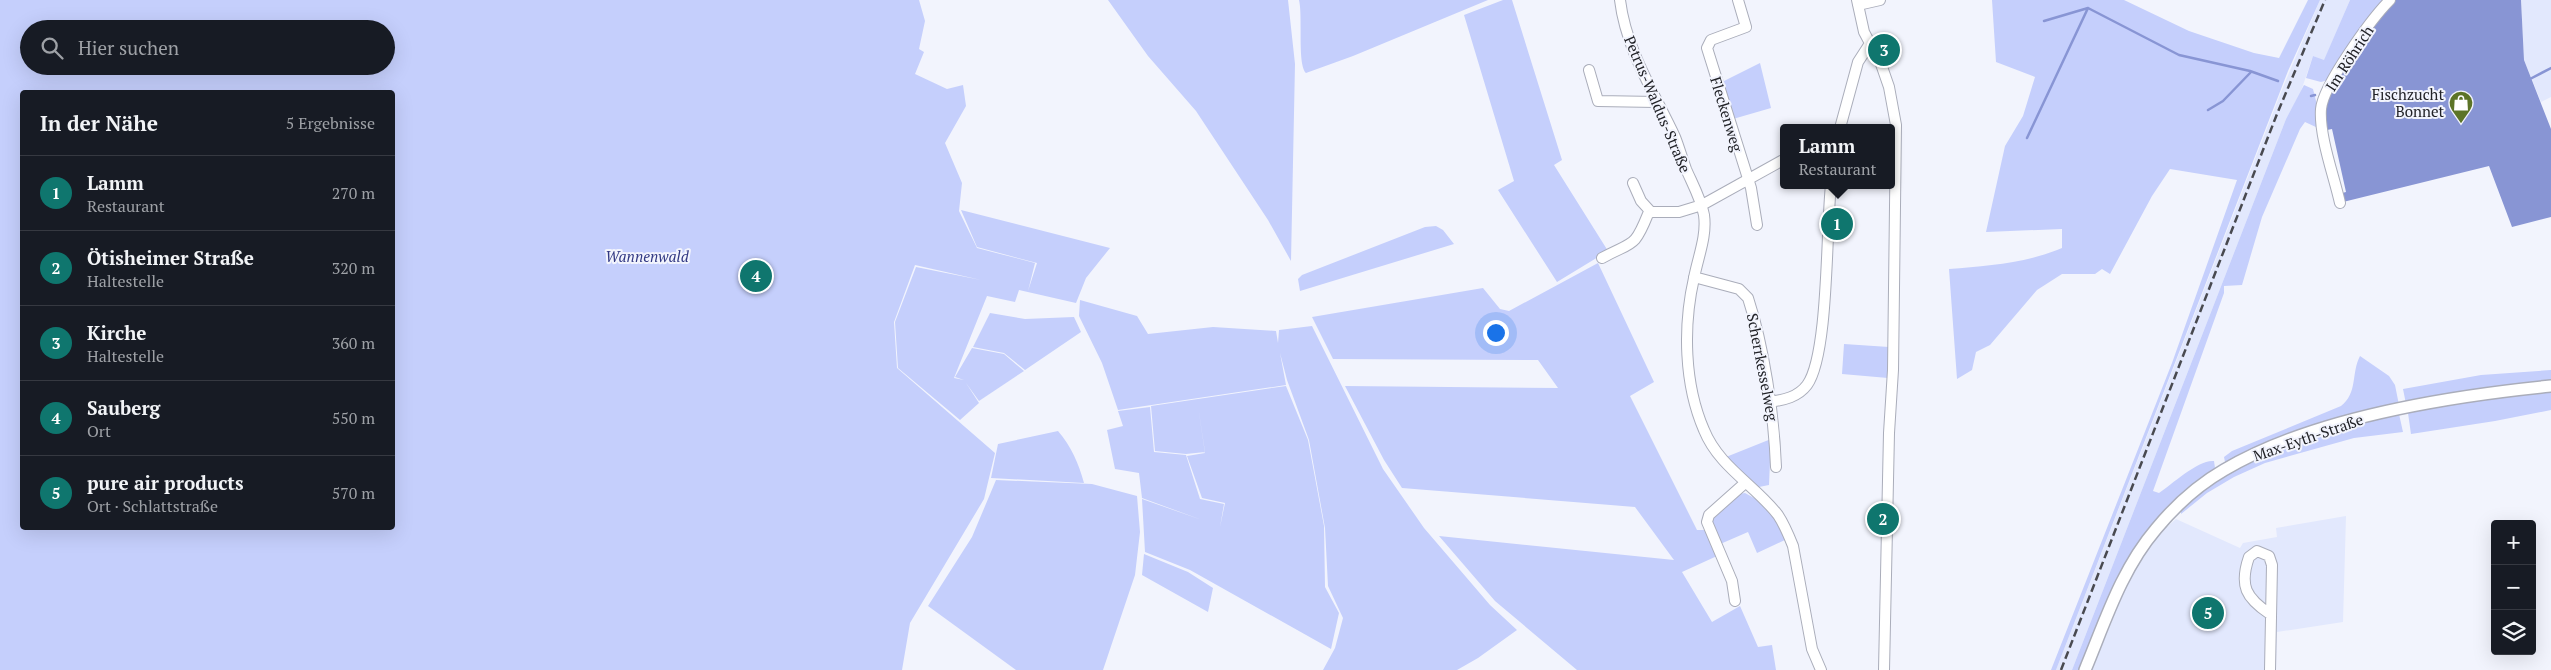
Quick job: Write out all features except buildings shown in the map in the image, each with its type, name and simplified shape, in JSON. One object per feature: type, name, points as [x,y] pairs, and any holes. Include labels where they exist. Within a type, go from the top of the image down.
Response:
[{"type":"street","name":"Petrus-Waldus-Straße","points":[[1620,0],[1630,43],[1656,102],[1675,138],[1702,206],[1704,233],[1689,301],[1687,353],[1693,397],[1703,430],[1711,445],[1723,461],[1778,516],[1793,546],[1812,649],[1821,670]]},
{"type":"street","name":"Fleckenweg","points":[[1738,0],[1746,27],[1712,40],[1707,48],[1749,178],[1757,226]]},
{"type":"street","points":[[1880,0],[1858,3],[1864,32],[1869,45],[1881,64],[1889,87],[1896,125],[1893,370],[1889,433],[1884,670]]},
{"type":"street","name":"Im Röhrich","points":[[2340,203],[2322,120],[2323,101],[2327,90],[2362,35],[2388,2]]},
{"type":"street","points":[[1841,124],[1858,62],[1869,45]]},
{"type":"street","points":[[1588,70],[1598,102],[1656,102]]},
{"type":"street","points":[[1602,258],[1637,239],[1648,214],[1651,212],[1679,212],[1702,206],[1780,162]]},
{"type":"street","points":[[1633,183],[1641,201],[1651,212]]},
{"type":"street","points":[[1770,402],[1792,397],[1801,391],[1813,374],[1816,364],[1823,310],[1831,189]]},
{"type":"street","name":"Scherrkesselweg","points":[[1694,277],[1739,289],[1748,298],[1770,402],[1775,432],[1776,466]]},
{"type":"street","name":"Max-Eyth-Straße","points":[[2085,670],[2120,584],[2137,555],[2156,530],[2192,492],[2223,470],[2289,440],[2365,417],[2445,400],[2551,386]]},
{"type":"street","points":[[1735,601],[1732,581],[1707,522],[1709,515],[1746,483]]},
{"type":"street","points":[[2270,614],[2251,601],[2244,580],[2249,557],[2258,551],[2269,556],[2272,565],[2270,670]]},
{"type":"shaded area","points":[[2320,0],[2350,0],[2324,61],[2313,56],[2300,94],[2286,119],[2072,670],[2056,670],[2283,87]]},
{"type":"shaded area","name":"Fischzucht Bonnet","points":[[2395,0],[2521,0],[2524,60],[2551,129],[2551,217],[2512,227],[2489,166],[2343,202],[2342,193],[2346,192],[2332,129],[2327,130],[2326,125],[2325,111],[2328,98],[2343,69]]},
{"type":"shaded area","points":[[2521,0],[2551,0],[2551,97],[2541,102],[2524,60]]},
{"type":"shaded area","points":[[2346,516],[2343,622],[2277,632],[2276,670],[2092,670],[2126,586],[2142,558],[2160,533],[2176,519],[2240,548],[2243,543],[2277,537],[2276,528]]},
{"type":"green space","name":"Wannenwald","points":[[0,0],[919,0],[925,21],[919,49],[924,52],[915,74],[947,89],[963,85],[966,106],[945,143],[962,183],[959,211],[977,248],[1035,263],[1028,291],[1037,263],[977,247],[961,210],[1110,248],[1086,278],[1076,303],[1019,290],[1015,302],[987,296],[954,378],[964,380],[955,377],[972,348],[1004,354],[1024,371],[979,401],[966,383],[979,403],[960,420],[898,368],[895,322],[916,267],[981,280],[915,265],[894,322],[897,368],[995,453],[984,499],[910,623],[902,670],[0,670]]},
{"type":"green space","points":[[1108,0],[1288,0],[1295,64],[1291,261],[1268,220],[1196,111],[1148,56]]},
{"type":"green space","points":[[1299,0],[1488,0],[1353,56],[1306,73],[1303,68],[1301,51]]},
{"type":"green space","points":[[1503,0],[1512,0],[1562,160],[1554,165],[1608,251],[1557,282],[1498,190],[1514,181],[1464,15]]},
{"type":"green space","points":[[1992,0],[2124,0],[2189,31],[2254,53],[2279,58],[2308,0],[2320,0],[2288,71],[2056,670],[2051,670],[2172,363],[2237,180],[2170,169],[2152,196],[2110,274],[2102,269],[2095,274],[2062,274],[2037,290],[1990,345],[1976,352],[1972,370],[1957,379],[1949,269],[2021,260],[2062,248],[2062,229],[1986,232],[2005,146],[2023,116],[2035,77],[1996,62]]},
{"type":"green space","points":[[2350,0],[2385,0],[2328,80],[2321,82],[2306,78],[2313,56],[2324,60]]},
{"type":"green space","points":[[1760,63],[1771,108],[1733,119],[1722,82]]},
{"type":"green space","points":[[2304,85],[2313,89],[2318,109],[2318,128],[2305,122],[2300,129],[2262,217],[2242,285],[2224,286],[2224,293],[2153,491],[2159,493],[2193,468],[2208,461],[2214,461],[2215,468],[2157,519],[2138,543],[2117,578],[2079,670],[2072,670],[2286,119]]},
{"type":"green space","points":[[1436,226],[1443,230],[1454,244],[1300,291],[1298,279],[1302,275],[1425,227]]},
{"type":"green space","points":[[1598,263],[1654,382],[1630,396],[1697,530],[1705,530],[1717,556],[1682,572],[1712,622],[1740,606],[1758,647],[1772,645],[1776,670],[1577,670],[1495,601],[1439,536],[1674,560],[1635,507],[1402,488],[1384,460],[1345,386],[1558,388],[1538,360],[1333,359],[1312,317],[1483,288],[1500,309],[1509,311]]},
{"type":"green space","points":[[1080,300],[1137,316],[1148,334],[1213,327],[1276,331],[1278,343],[1279,330],[1312,326],[1383,469],[1424,528],[1490,605],[1517,630],[1478,658],[1457,670],[1323,670],[1335,648],[1343,618],[1328,586],[1325,528],[1309,440],[1287,380],[1280,353],[1286,385],[1118,410],[1102,363],[1079,316]]},
{"type":"green space","points":[[990,313],[1025,319],[1074,317],[1081,332],[1025,370],[1004,353],[973,347]]},
{"type":"green space","points":[[1844,344],[1889,347],[1888,378],[1842,374]]},
{"type":"green space","points":[[2360,356],[2389,376],[2395,385],[2399,405],[2225,462],[2224,457],[2232,451],[2341,406],[2350,395]]},
{"type":"green space","points":[[2551,370],[2551,382],[2406,404],[2403,389],[2481,375]]},
{"type":"green space","points":[[1286,386],[1308,440],[1324,526],[1325,587],[1339,613],[1331,649],[1190,570],[1145,552],[1142,499],[1202,520],[1142,498],[1139,473],[1115,469],[1107,430],[1123,426],[1118,411],[1150,407],[1154,452],[1186,455],[1200,499],[1224,504],[1220,527],[1225,503],[1202,498],[1187,456],[1205,452],[1186,454],[1155,451],[1151,406]]},
{"type":"green space","points":[[2551,391],[2551,410],[2411,434],[2408,413],[2447,405]]},
{"type":"green space","points":[[2399,414],[2403,432],[2354,438],[2265,463],[2234,477],[2207,493],[2181,514],[2181,508],[2205,489],[2256,459],[2312,437]]},
{"type":"green space","points":[[1058,431],[1074,456],[1084,483],[991,478],[998,444]]},
{"type":"green space","points":[[1771,439],[1769,485],[1759,487],[1726,457]]},
{"type":"green space","points":[[996,480],[1092,484],[1137,496],[1140,532],[1135,575],[1103,670],[1016,670],[928,606],[972,537]]},
{"type":"green space","points":[[1745,493],[1763,503],[1771,511],[1787,539],[1757,553],[1748,532],[1718,545],[1713,527],[1713,517],[1725,503]]},
{"type":"green space","points":[[1144,554],[1188,572],[1213,588],[1208,612],[1142,575]]},
{"type":"waterway","points":[[2044,21],[2088,8]]},
{"type":"waterway","points":[[2027,138],[2088,8],[2179,55],[2250,71],[2278,81]]},
{"type":"waterway","points":[[2530,79],[2551,68]]},
{"type":"waterway","points":[[2208,110],[2223,101],[2251,72]]},
{"type":"waterway","points":[[2311,96],[2315,95]]},
{"type":"railway","points":[[2061,670],[2277,114],[2325,0]]},
{"type":"place","name":"Kirche","points":[[1884,50]]},
{"type":"place","name":"Fischzucht Bonnet","points":[[2461,124]]},
{"type":"place","name":"Lamm","points":[[1837,224]]},
{"type":"place","name":"Sauberg","points":[[756,276]]},
{"type":"place","name":"Ötisheimer Straße","points":[[1883,519]]},
{"type":"place","name":"pure air products","points":[[2208,613]]}]
